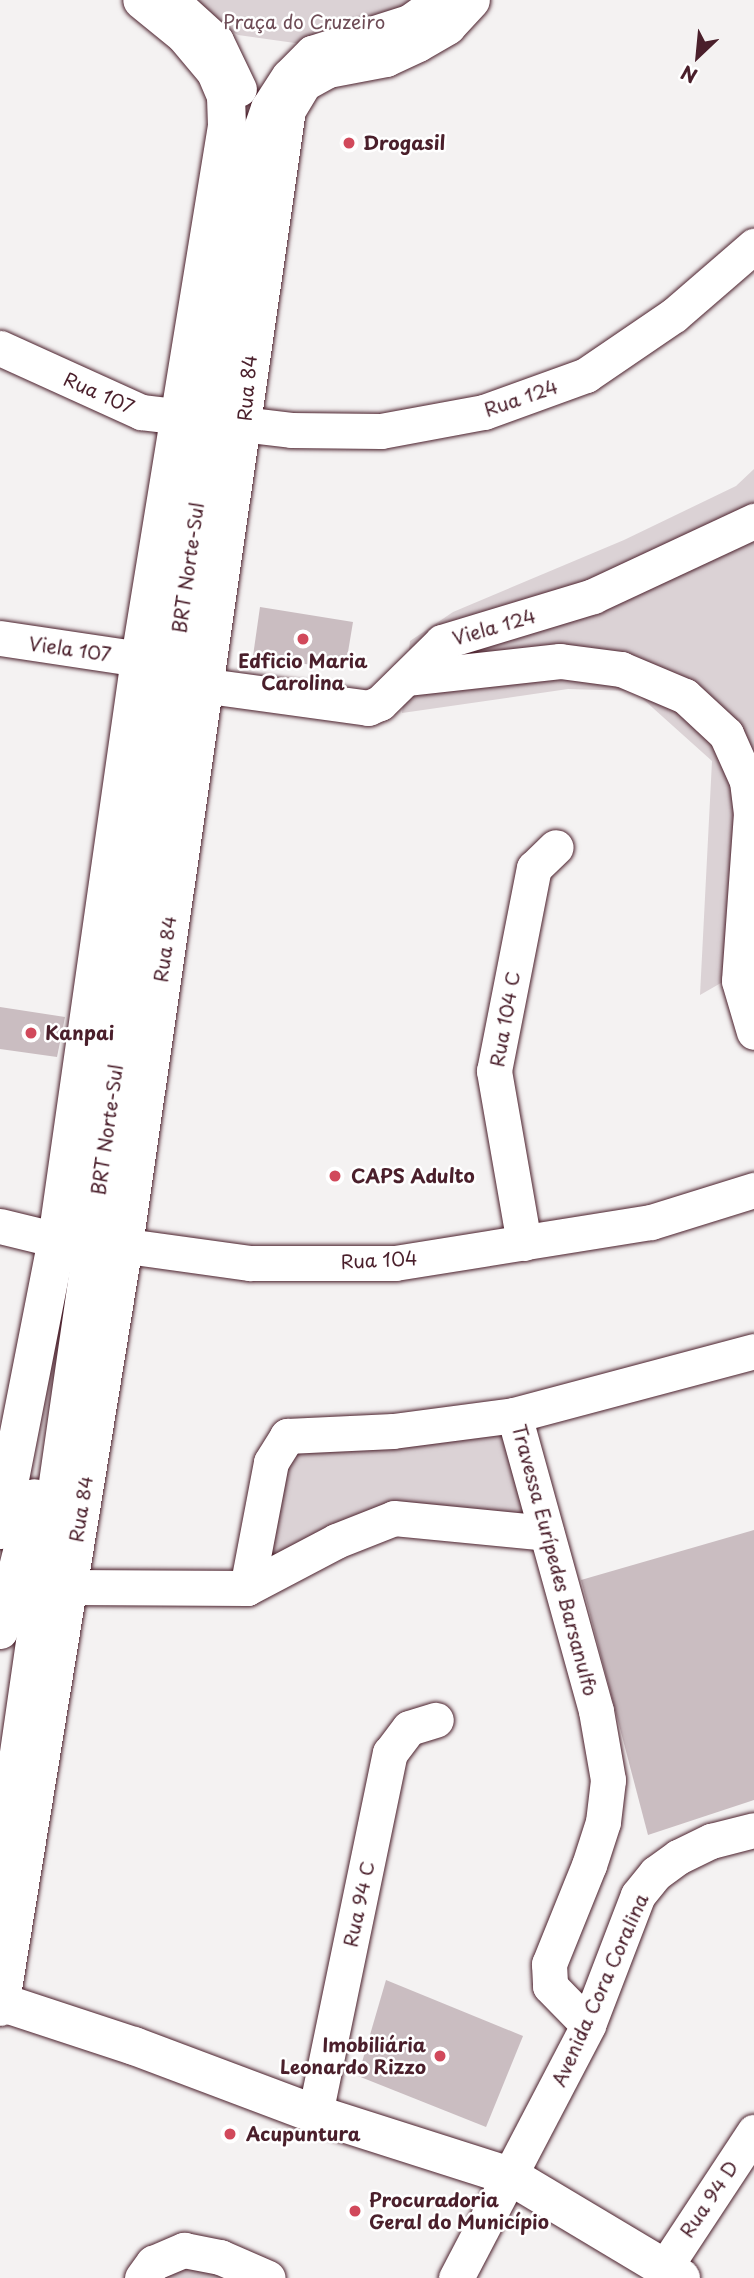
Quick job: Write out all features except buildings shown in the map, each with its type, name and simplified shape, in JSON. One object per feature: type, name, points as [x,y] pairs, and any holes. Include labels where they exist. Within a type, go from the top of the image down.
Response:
[{"type":"main road","name":"Rua 84","points":[[0,1530],[91,1242],[201,685],[210,422],[227,126],[226,96],[216,72],[185,35],[142,0]]},
{"type":"main road","name":"Rua 84","points":[[1,2004],[69,1587],[91,1242],[140,659],[210,422],[254,314],[287,110],[303,83],[328,69],[386,58],[418,43],[447,26],[471,0]]},
{"type":"main road","points":[[1,2004],[316,2114],[512,2177],[673,2272]]},
{"type":"street","points":[[170,0],[216,41],[234,71],[253,151]]},
{"type":"street","name":"BRT Norte-Sul","points":[[80,1325],[210,422],[253,151],[268,108],[289,76],[312,53],[396,27],[441,0]]},
{"type":"street","name":"Rua 124","points":[[210,422],[381,430],[484,412],[586,374],[674,315],[754,246]]},
{"type":"street","name":"Rua 107","points":[[0,348],[141,412],[210,422]]},
{"type":"street","name":"Viela 124","points":[[201,685],[368,708],[406,678],[442,642],[593,596],[754,521]]},
{"type":"street","name":"Viela 107","points":[[0,638],[140,659]]},
{"type":"street","points":[[406,678],[560,661],[621,669],[685,696],[726,734],[747,780],[751,813],[739,981],[754,1031]]},
{"type":"street","name":"Rua 104 C","points":[[524,1243],[494,1071],[534,868],[556,847]]},
{"type":"street","name":"Rua 104","points":[[0,1226],[91,1242],[250,1263],[395,1263],[651,1222],[754,1190]]},
{"type":"street","points":[[0,1631],[80,1325]]},
{"type":"street","points":[[0,1870],[80,1325]]},
{"type":"street","name":"Travessa Eurípedes Barsanulfo","points":[[588,2025],[550,1986],[548,1964],[589,1865],[603,1822],[608,1780],[596,1711],[514,1415],[754,1351]]},
{"type":"street","points":[[247,1588],[271,1462],[288,1436],[393,1431],[514,1415]]},
{"type":"street","points":[[69,1587],[247,1588],[336,1541],[394,1518],[546,1533]]},
{"type":"street","name":"Rua 94 C","points":[[316,2114],[390,1753],[409,1728],[436,1720]]},
{"type":"street","name":"Avenida Cora Coralina","points":[[456,2278],[512,2177],[588,2025],[638,1895],[656,1873],[678,1857],[711,1841],[754,1830]]},
{"type":"street","points":[[589,1865],[638,1895]]},
{"type":"street","name":"Rua 94 D","points":[[673,2272],[754,2132]]},
{"type":"street","points":[[142,2278],[153,2263],[184,2250],[220,2257],[268,2278]]},
{"type":"green space","name":"Praça do Cruzeiro","points":[[180,0],[428,0],[302,44],[238,35]]},
{"type":"green space","points":[[754,469],[754,964],[700,995],[712,761],[634,691],[568,689],[402,713],[410,641],[453,612],[624,540],[736,486]]},
{"type":"green space","points":[[504,1429],[535,1522],[389,1506],[265,1570],[278,1485],[296,1448]]},
{"type":"green space","points":[[179,2267],[250,2278],[164,2278]]},
{"type":"place","name":"Drogasil","points":[[349,143]]},
{"type":"place","name":"Edficio Maria Carolina","points":[[303,639]]},
{"type":"place","name":"Kanpai","points":[[31,1033]]},
{"type":"place","name":"CAPS Adulto","points":[[335,1176]]},
{"type":"place","name":"Imobiliária Leonardo Rizzo","points":[[440,2056]]},
{"type":"place","name":"Acupuntura","points":[[230,2134]]},
{"type":"place","name":"Procuradoria Geral do Município","points":[[355,2211]]}]
